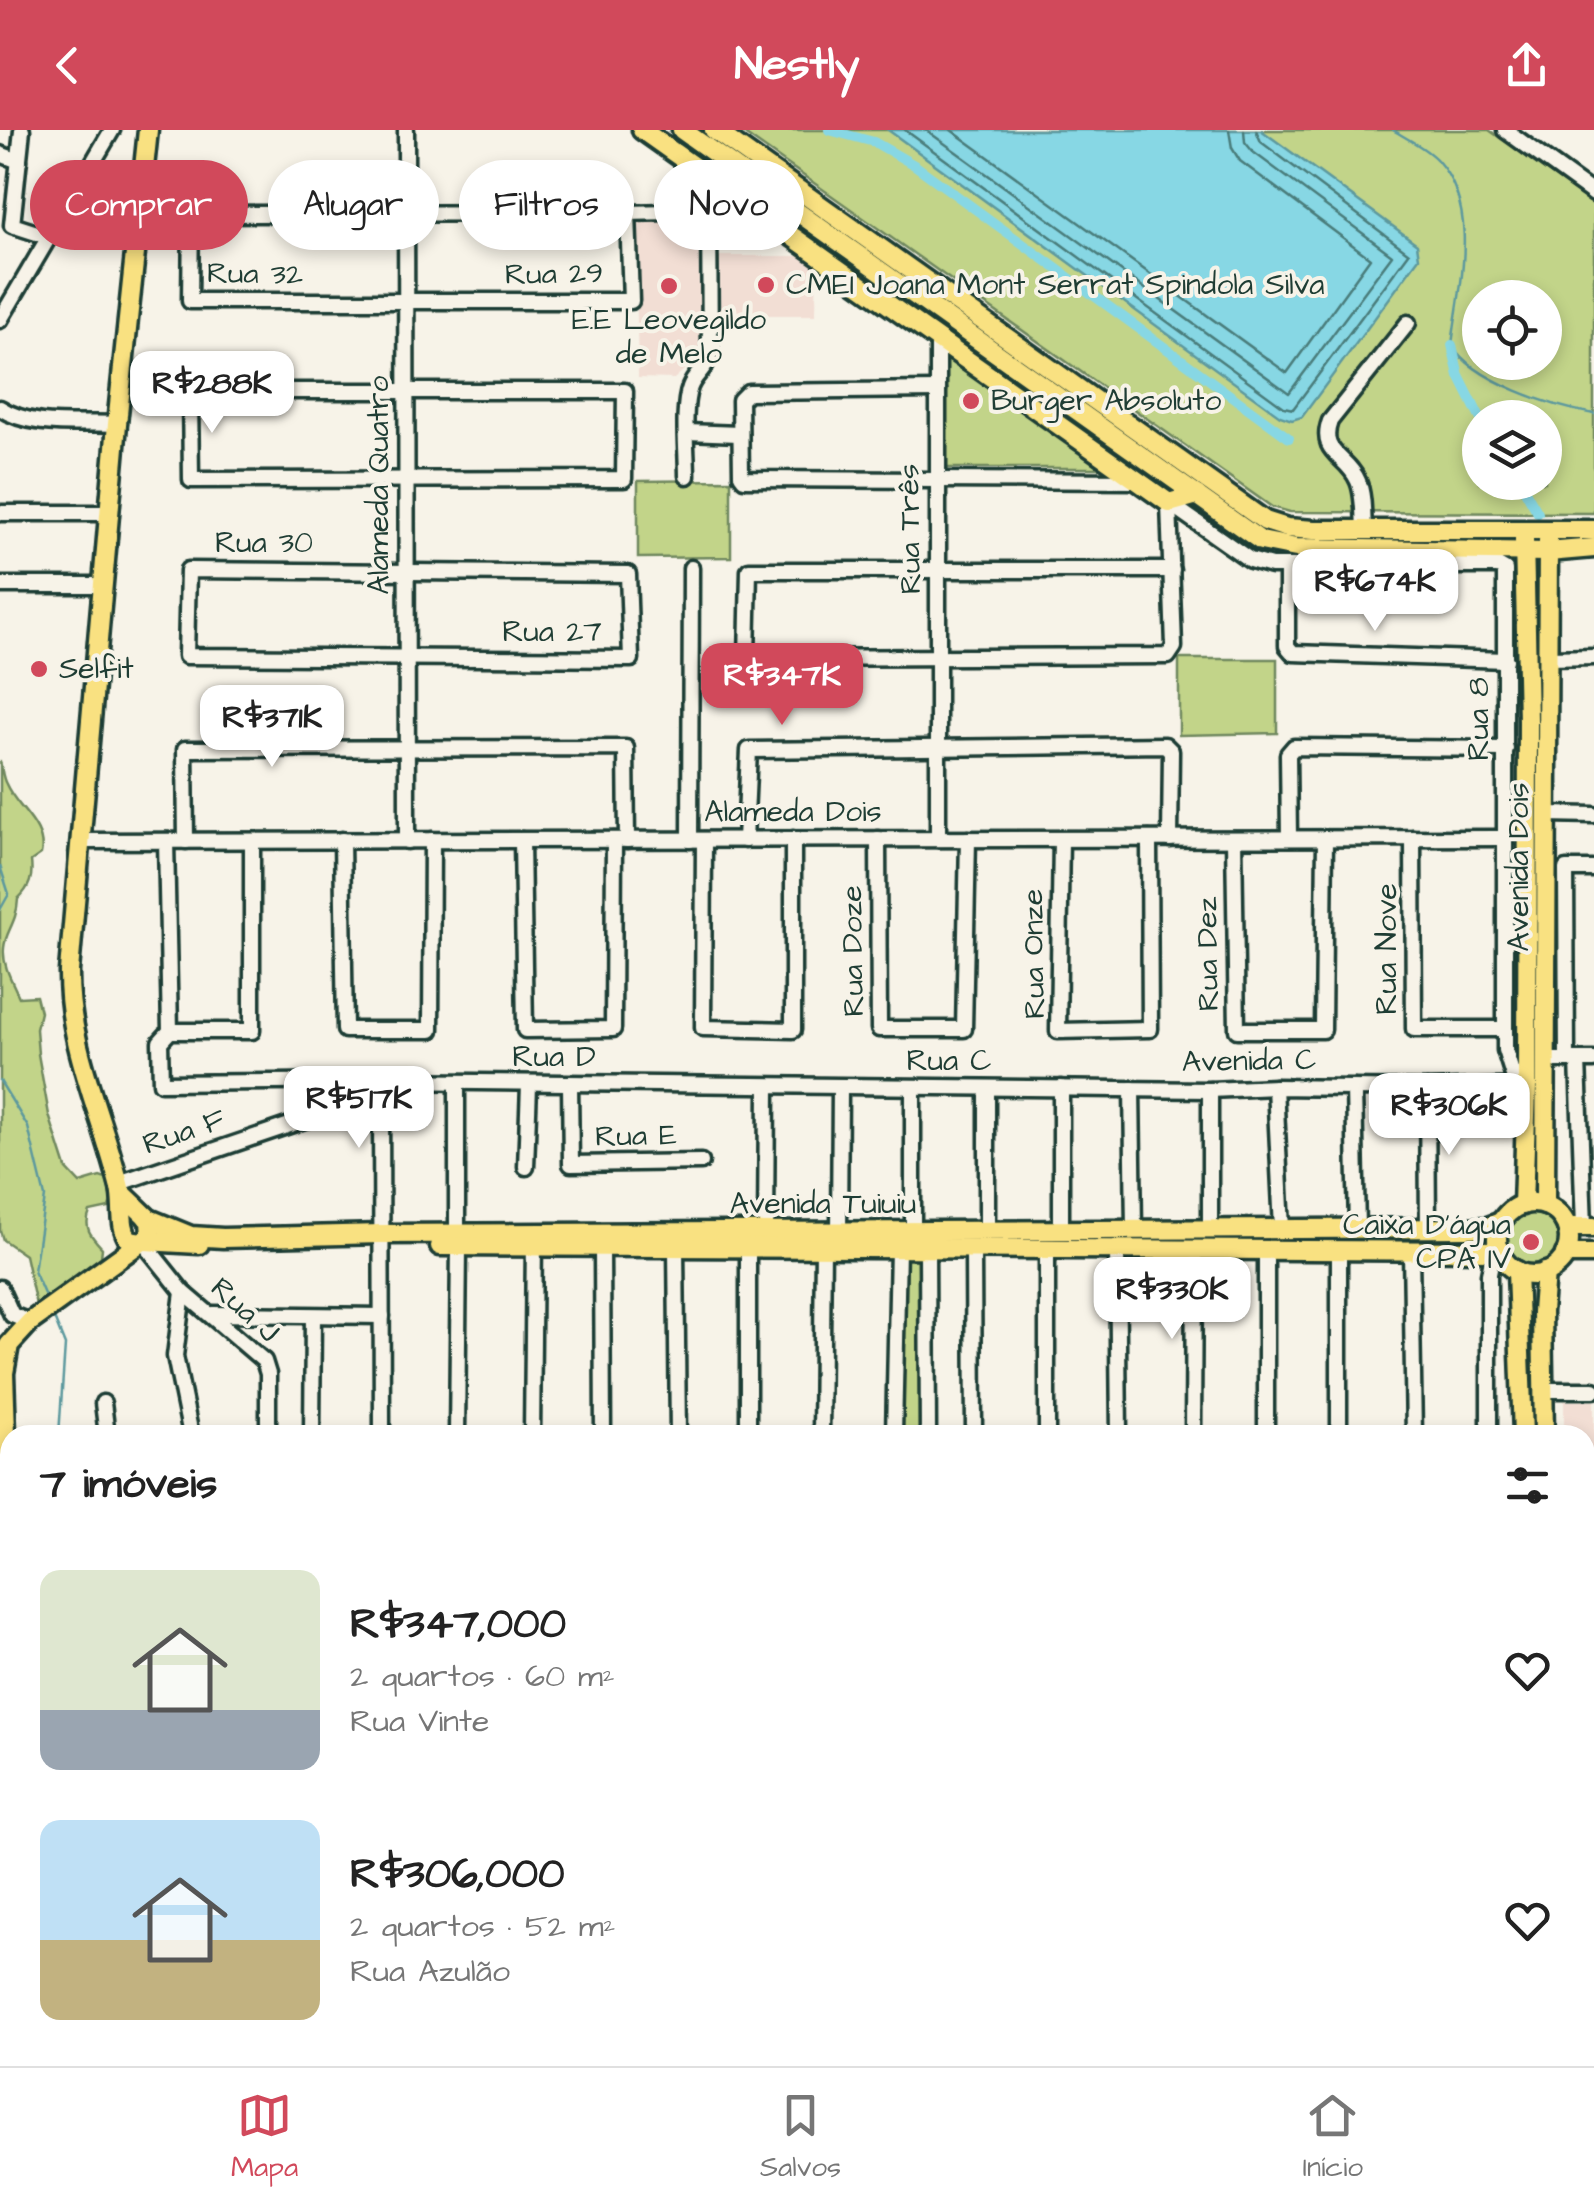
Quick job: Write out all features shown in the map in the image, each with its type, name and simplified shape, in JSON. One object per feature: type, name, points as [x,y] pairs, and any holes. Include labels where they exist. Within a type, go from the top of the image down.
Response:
[{"type":"main road","points":[[145,160],[148,130]]},
{"type":"main road","name":"Rua 8","points":[[642,130],[686,160]]},
{"type":"main road","points":[[682,130],[736,155],[1265,521],[1287,528],[1594,530]]},
{"type":"main road","points":[[714,130],[736,155],[1244,531],[1276,546],[1296,548],[1548,552],[1594,548]]},
{"type":"main road","name":"Rua 8","points":[[804,243],[1169,502]]},
{"type":"main road","points":[[135,250],[68,1006],[120,1188],[124,1229],[129,1240],[143,1242]]},
{"type":"main road","points":[[1169,502],[1197,495]]},
{"type":"main road","name":"Avenida Dois","points":[[1545,1206],[1548,529]]},
{"type":"main road","name":"Avenida Dois","points":[[1523,530],[1528,800],[1523,1205]]},
{"type":"main road","points":[[2,1425],[4,1373],[10,1345],[33,1319],[143,1242],[152,1228],[120,1188]]},
{"type":"main road","points":[[1523,1205],[1545,1206],[1582,1227],[1565,1254],[1545,1272],[1518,1272],[1500,1253],[1501,1222],[1523,1205]]},
{"type":"main road","points":[[102,1268],[132,1216],[146,1217]]},
{"type":"main road","name":"Avenida Tuiuiu","points":[[146,1217],[191,1236],[207,1237],[728,1240],[748,1247],[1046,1249],[1134,1230],[1488,1227],[1501,1222]]},
{"type":"main road","name":"Avenida Tuiuiu","points":[[534,1240],[676,1247],[766,1233],[1061,1230],[1117,1249],[1500,1253]]},
{"type":"main road","name":"Avenida Tuiuiu","points":[[143,1242],[381,1240]]},
{"type":"main road","points":[[1565,1254],[1594,1254]]},
{"type":"main road","points":[[1518,1272],[1524,1425]]},
{"type":"main road","points":[[1544,1425],[1545,1272]]},
{"type":"street","points":[[6,224],[22,130]]},
{"type":"street","points":[[94,160],[112,130]]},
{"type":"street","name":"Alameda Quatro","points":[[406,130],[406,160]]},
{"type":"street","points":[[1505,130],[1594,194]]},
{"type":"street","points":[[0,154],[19,161]]},
{"type":"street","points":[[732,160],[736,155]]},
{"type":"street","points":[[0,320],[41,250]]},
{"type":"street","name":"Rua 32","points":[[191,250],[190,301],[406,303]]},
{"type":"street","name":"Alameda Quatro","points":[[406,250],[407,841]]},
{"type":"street","name":"Rua 29","points":[[406,303],[631,301],[629,250]]},
{"type":"street","points":[[686,476],[689,389],[706,367],[710,354],[710,250]]},
{"type":"street","points":[[1364,530],[1358,480],[1329,449],[1325,434],[1330,421],[1408,322]]},
{"type":"street","name":"Rua Três","points":[[938,339],[938,839]]},
{"type":"street","points":[[938,390],[748,392],[740,400],[739,470],[744,479],[1139,481]]},
{"type":"street","points":[[190,391],[625,391],[624,479],[406,482],[191,480],[190,391]]},
{"type":"street","points":[[0,408],[28,419],[118,424]]},
{"type":"street","points":[[688,432],[739,434]]},
{"type":"street","points":[[1169,502],[1172,570],[1174,647],[1170,654],[747,658],[749,570],[1172,570]]},
{"type":"street","name":"Rua 8","points":[[1169,502],[1250,560],[1271,566],[1500,567],[1505,572],[1505,1028],[1506,1050],[1522,1086]]},
{"type":"street","points":[[0,513],[110,513]]},
{"type":"street","points":[[1287,566],[1287,646],[1293,653],[1506,660]]},
{"type":"street","points":[[691,568],[703,1028],[793,1030],[793,840]]},
{"type":"street","name":"Rua 30","points":[[406,572],[188,570],[186,656],[406,660]]},
{"type":"street","name":"Rua 27","points":[[406,572],[628,574],[631,659],[406,660]]},
{"type":"street","points":[[0,584],[104,584]]},
{"type":"street","points":[[1506,608],[1526,606]]},
{"type":"street","points":[[1548,658],[1594,658]]},
{"type":"street","points":[[1506,687],[1527,686]]},
{"type":"street","points":[[745,840],[749,750],[1167,746],[1171,751],[1170,839]]},
{"type":"street","points":[[1289,838],[1288,754],[1294,747],[1506,749]]},
{"type":"street","points":[[186,841],[184,748],[626,748],[613,1029],[525,1030],[522,840]]},
{"type":"street","points":[[1507,800],[1528,800]]},
{"type":"street","points":[[1547,814],[1594,815]]},
{"type":"street","name":"Rua Dez","points":[[1234,838],[1236,1030],[1324,1030],[1325,838]]},
{"type":"street","name":"Rua Nove","points":[[1414,838],[1414,1029],[1505,1028]]},
{"type":"street","name":"Alameda Dois","points":[[81,841],[1506,838]]},
{"type":"street","name":"Rua Doze","points":[[878,839],[878,1029],[964,1029],[968,839]]},
{"type":"street","name":"Rua Onze","points":[[1061,839],[1058,1030],[1150,1029],[1150,839]]},
{"type":"street","points":[[166,841],[170,1031],[252,1031],[252,840]]},
{"type":"street","points":[[342,840],[346,1030],[430,1030],[432,840]]},
{"type":"street","points":[[1582,1227],[1566,869],[1594,869]]},
{"type":"street","name":"Rua D","points":[[170,1031],[160,1042],[161,1082],[384,1088],[456,1084],[767,1086]]},
{"type":"street","points":[[1546,1060],[1594,1060]]},
{"type":"street","points":[[456,1084],[458,1425]]},
{"type":"street","name":"Rua E","points":[[570,1084],[572,1164],[701,1162]]},
{"type":"street","points":[[526,1168],[529,1085]]},
{"type":"street","points":[[766,1233],[767,1086]]},
{"type":"street","name":"Rua C","points":[[767,1086],[1132,1089]]},
{"type":"street","points":[[1275,1086],[1282,1229]]},
{"type":"street","points":[[1428,1228],[1427,1088],[1522,1086]]},
{"type":"street","points":[[382,1425],[384,1088]]},
{"type":"street","name":"Rua F","points":[[120,1188],[384,1088]]},
{"type":"street","points":[[839,1232],[840,1088]]},
{"type":"street","points":[[1061,1230],[1062,1088]]},
{"type":"street","points":[[1354,1088],[1357,1229]]},
{"type":"street","name":"Avenida C","points":[[1132,1089],[1427,1088]]},
{"type":"street","points":[[987,1230],[988,1089]]},
{"type":"street","points":[[1132,1089],[1134,1230]]},
{"type":"street","points":[[913,1090],[913,1231]]},
{"type":"street","points":[[1210,1090],[1210,1230]]},
{"type":"street","points":[[532,1425],[534,1240]]},
{"type":"street","name":"Rua J","points":[[143,1242],[183,1292],[259,1352],[268,1374],[268,1425]]},
{"type":"street","points":[[602,1246],[603,1425]]},
{"type":"street","points":[[676,1247],[678,1425]]},
{"type":"street","points":[[748,1247],[748,1425]]},
{"type":"street","points":[[821,1425],[823,1247]]},
{"type":"street","points":[[894,1425],[898,1248]]},
{"type":"street","points":[[927,1248],[928,1425]]},
{"type":"street","points":[[972,1248],[974,1425]]},
{"type":"street","points":[[1046,1249],[1047,1425]]},
{"type":"street","points":[[1117,1249],[1119,1425]]},
{"type":"street","points":[[1194,1250],[1194,1425]]},
{"type":"street","points":[[1266,1250],[1266,1425]]},
{"type":"street","points":[[1339,1250],[1339,1425]]},
{"type":"street","points":[[1411,1251],[1414,1425]]},
{"type":"street","points":[[1488,1425],[1489,1274],[1500,1253]]},
{"type":"street","points":[[0,1288],[12,1315],[33,1319]]},
{"type":"street","points":[[183,1292],[175,1356],[189,1425]]},
{"type":"street","points":[[212,1314],[382,1316]]},
{"type":"street","points":[[312,1425],[313,1316]]},
{"type":"street","points":[[1543,1390],[1594,1390]]},
{"type":"street","points":[[103,1403],[106,1425]]},
{"type":"shaded area","name":"E.E Leovegildo de Melo","points":[[635,217],[654,217],[654,250],[702,250],[701,355],[674,379],[638,378]]},
{"type":"shaded area","name":"CMEI Joana Mont Serrat Spindola Silva","points":[[715,256],[817,256],[816,315],[715,315]]},
{"type":"shaded area","points":[[1564,1401],[1594,1401],[1594,1425],[1564,1425]]},
{"type":"green space","points":[[739,130],[1489,130],[1594,205],[1594,513],[1290,512],[1272,507],[804,176],[804,160],[781,160]]},
{"type":"green space","points":[[942,348],[1115,468],[944,468]]},
{"type":"green space","points":[[731,480],[731,557],[638,558],[638,481]]},
{"type":"green space","points":[[1179,659],[1277,659],[1277,733],[1179,735]]},
{"type":"green space","points":[[0,761],[6,784],[35,826],[42,844],[41,854],[31,861],[30,882],[18,899],[5,942],[6,967],[19,997],[36,996],[40,1012],[36,1029],[38,1054],[49,1115],[66,1168],[80,1183],[106,1179],[112,1198],[109,1208],[90,1212],[87,1223],[102,1248],[101,1257],[36,1305],[25,1255],[3,1240],[0,1230]]},
{"type":"green space","points":[[1536,1213],[1557,1221],[1565,1242],[1557,1263],[1536,1271],[1515,1263],[1507,1242],[1515,1221]]},
{"type":"green space","points":[[903,1254],[921,1254],[920,1425],[901,1425]]},
{"type":"water","points":[[888,130],[1261,130],[1417,244],[1419,258],[1302,417],[1292,420],[1280,416]]},
{"type":"waterway","points":[[829,130],[874,142],[916,166],[1289,438]]},
{"type":"waterway","points":[[1393,130],[1438,161],[1459,202],[1464,250],[1452,345],[1462,358],[1496,381],[1537,399],[1594,414]]},
{"type":"waterway","points":[[1452,345],[1459,376],[1471,400]]},
{"type":"waterway","points":[[1530,500],[1538,513]]},
{"type":"waterway","points":[[0,866],[9,894],[0,910]]},
{"type":"waterway","points":[[0,1081],[28,1127],[45,1197],[34,1271],[47,1301]]},
{"type":"waterway","points":[[52,1313],[65,1345],[60,1425]]},
{"type":"place","name":"CMEI Joana Mont Serrat Spindola Silva","points":[[766,285]]},
{"type":"place","name":"E.E Leovegildo de Melo","points":[[669,286]]},
{"type":"place","name":"Burger Absoluto","points":[[971,401]]},
{"type":"place","name":"Selfit","points":[[39,669]]},
{"type":"place","name":"Caixa D'água CPA IV","points":[[1531,1242]]}]
